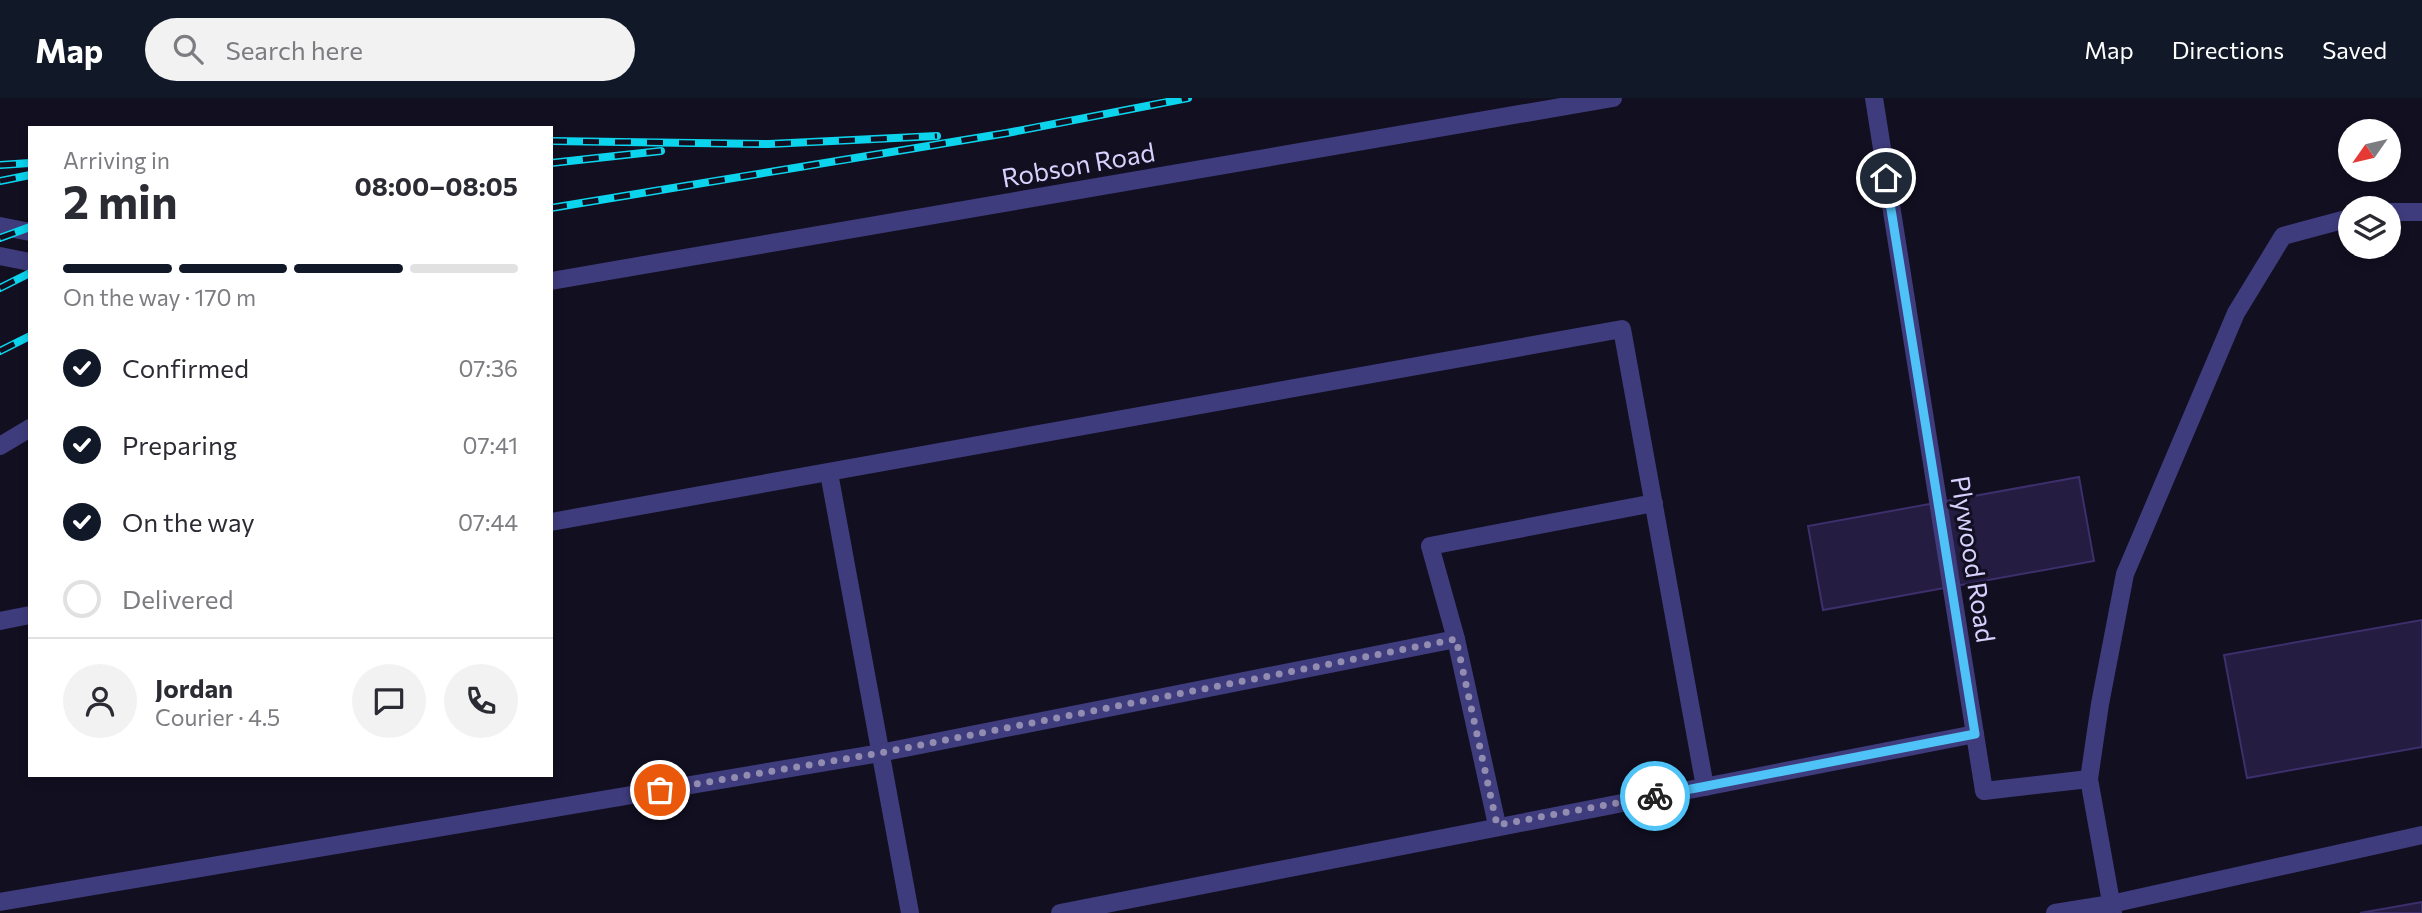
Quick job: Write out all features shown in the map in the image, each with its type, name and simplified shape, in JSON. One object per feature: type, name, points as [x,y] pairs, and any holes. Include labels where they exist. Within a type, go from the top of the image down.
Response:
[{"type":"street","name":"Robson Road","points":[[553,281],[1613,98]]},
{"type":"street","name":"Plywood Road","points":[[1874,98],[1984,790],[2089,779]]},
{"type":"street","points":[[2401,212],[2422,212]]},
{"type":"street","points":[[2112,908],[2089,779],[2125,574],[2236,313],[2283,236],[2338,221]]},
{"type":"street","points":[[0,226],[28,232]]},
{"type":"street","points":[[0,256],[28,262]]},
{"type":"street","points":[[553,522],[1622,329],[1705,787]]},
{"type":"street","points":[[0,446],[28,429]]},
{"type":"street","points":[[829,473],[910,913]]},
{"type":"street","points":[[1497,825],[1456,639],[1430,546],[1654,503]]},
{"type":"street","points":[[0,621],[28,615]]},
{"type":"street","points":[[0,902],[880,753],[1456,639]]},
{"type":"street","points":[[1060,913],[1497,825],[1975,734]]},
{"type":"street","points":[[2055,913],[2112,908],[2422,835]]},
{"type":"building","points":[[2079,477],[2094,561],[1823,610],[1808,526]]},
{"type":"building","points":[[2422,620],[2422,747],[2247,778],[2224,655]]},
{"type":"building","points":[[2422,902],[2422,913],[2360,913]]},
{"type":"railway","points":[[553,208],[1007,133],[1188,98]]},
{"type":"railway","points":[[553,141],[769,144],[937,136]]},
{"type":"railway","points":[[553,163],[661,151]]},
{"type":"railway","points":[[0,165],[28,163]]},
{"type":"railway","points":[[0,181],[28,175]]},
{"type":"railway","points":[[0,238],[28,228]]},
{"type":"railway","points":[[0,288],[28,274]]},
{"type":"railway","points":[[0,351],[28,337]]},
{"type":"way so far","points":[[660,790],[880,753],[1456,639],[1497,825],[1655,796]]},
{"type":"route","points":[[1655,796],[1975,734],[1886,178]]}]
